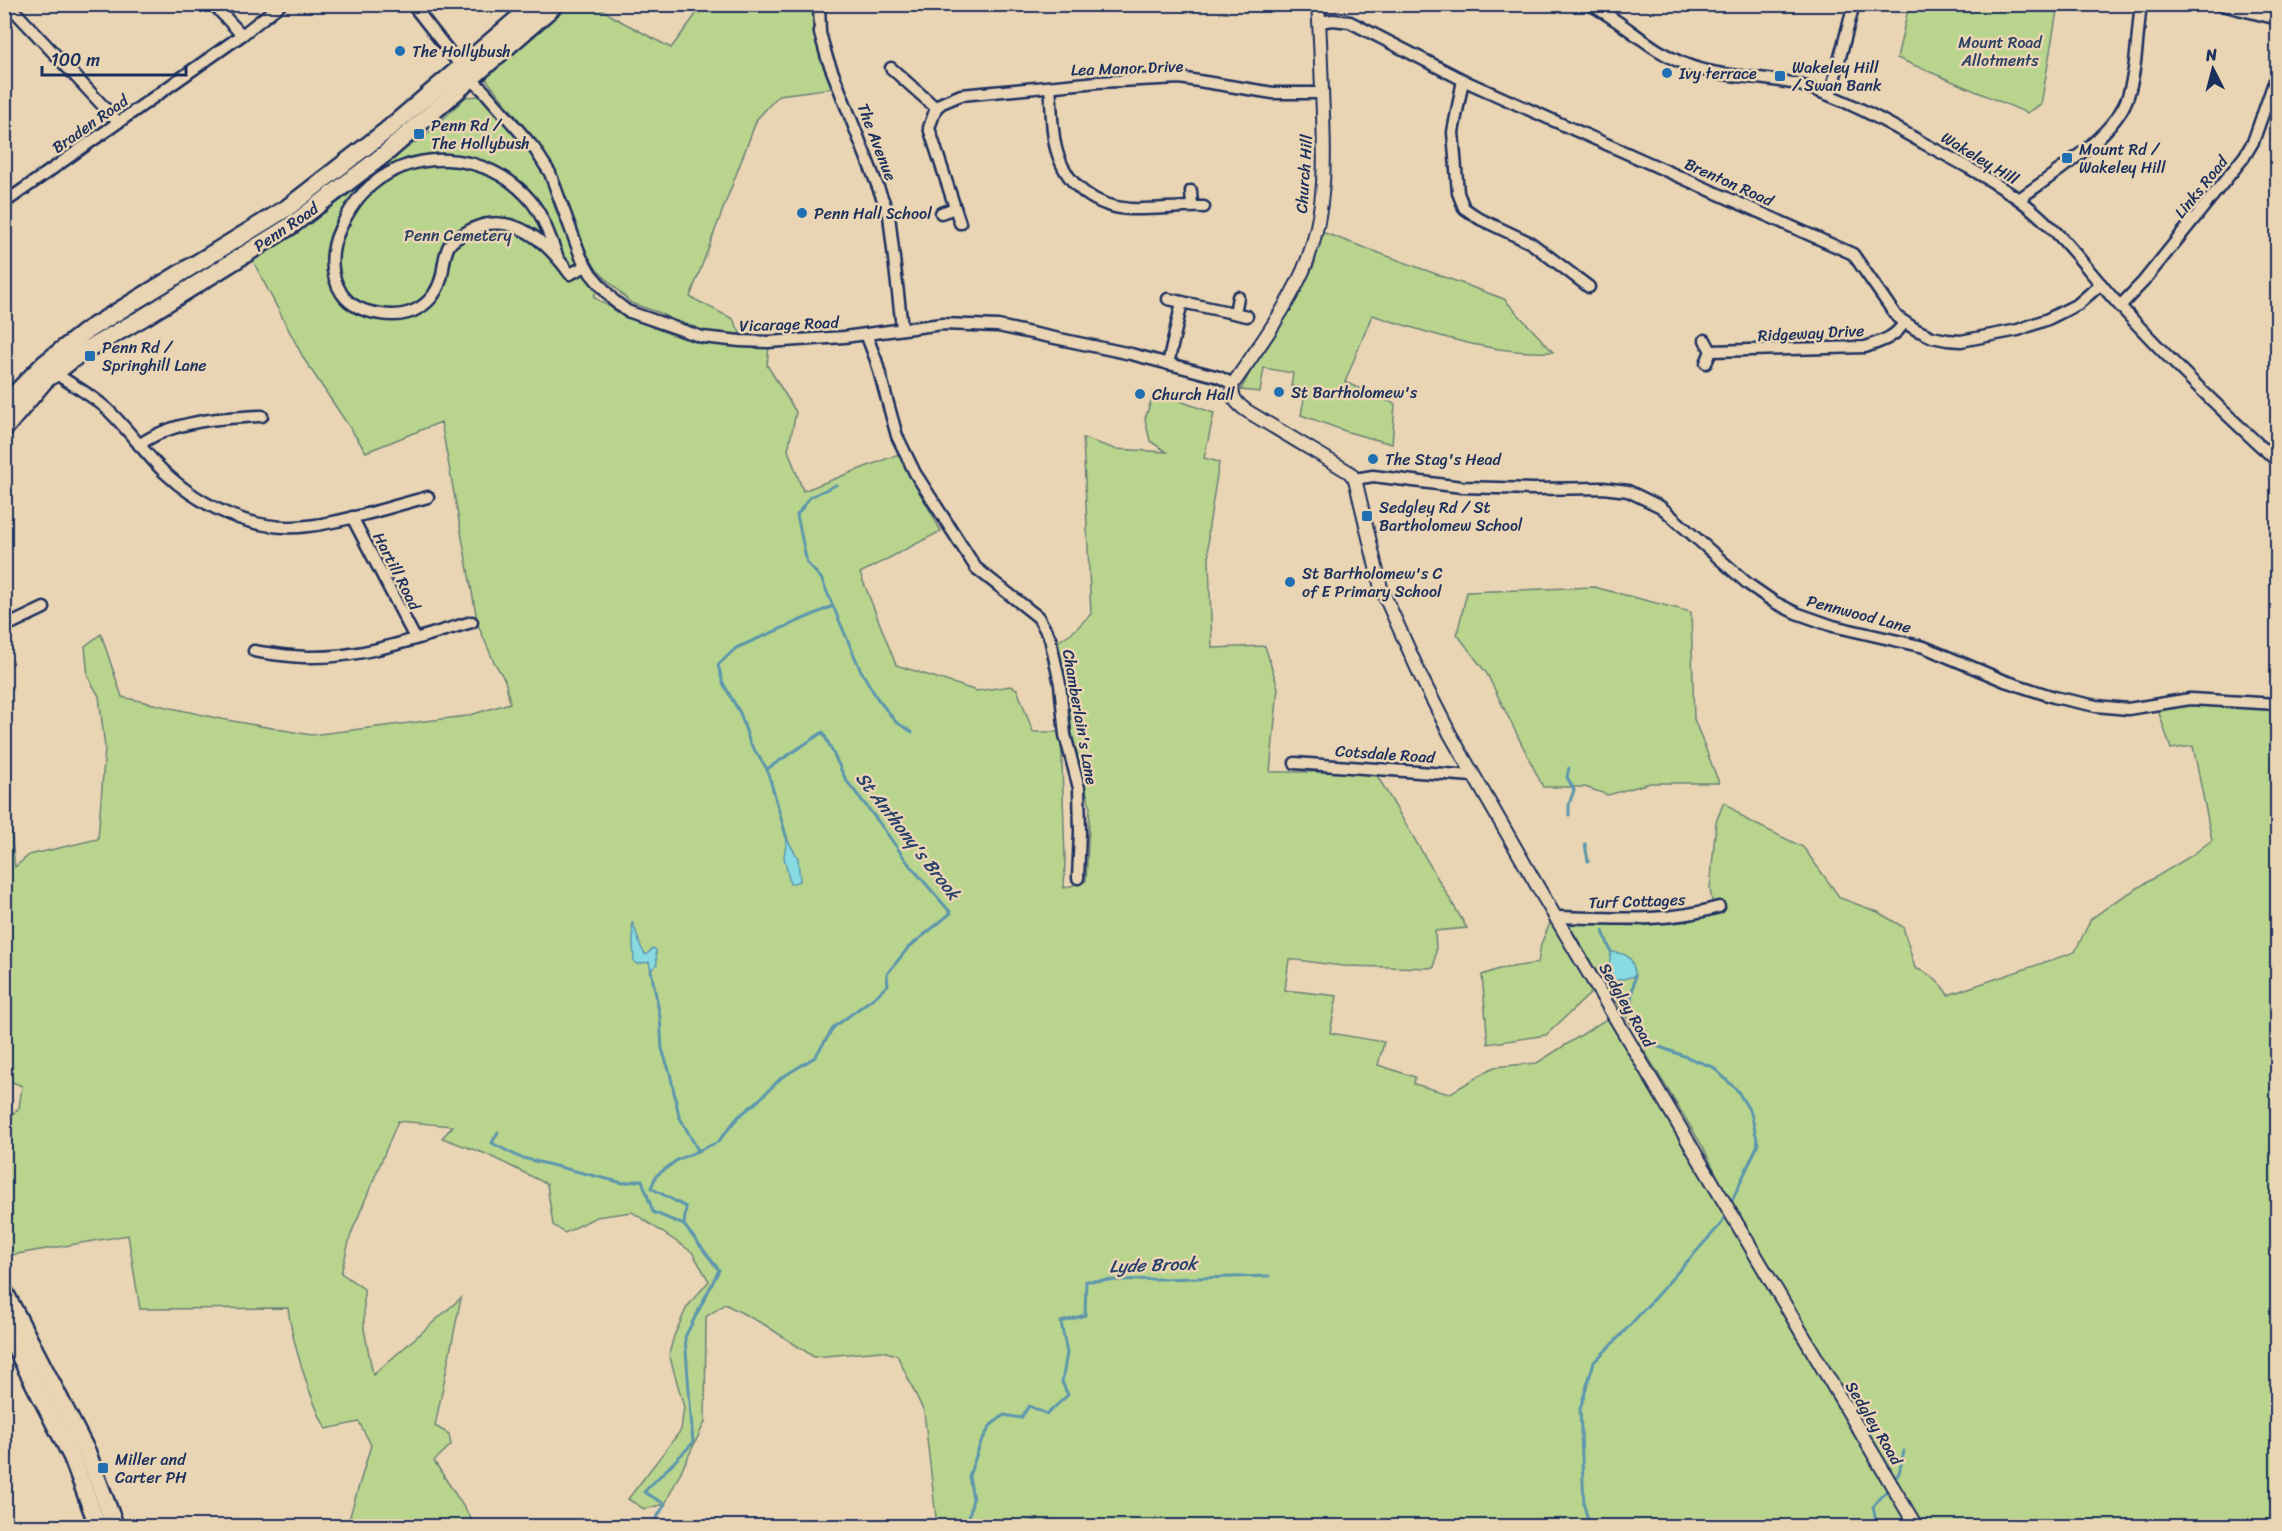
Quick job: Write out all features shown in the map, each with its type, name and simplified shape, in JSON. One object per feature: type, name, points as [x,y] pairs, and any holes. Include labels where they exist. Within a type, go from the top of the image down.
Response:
[{"type":"highway","name":"Penn Road","points":[[5,429],[45,380],[78,355],[292,225],[386,153],[535,4]]},
{"type":"highway","name":"Penn Road","points":[[4,405],[62,348],[287,208],[555,4]]},
{"type":"highway","points":[[4,1291],[87,1452],[115,1527]]},
{"type":"highway","points":[[4,1325],[9,1347],[72,1457],[98,1527]]},
{"type":"street","points":[[8,4],[118,122]]},
{"type":"street","points":[[213,4],[242,35]]},
{"type":"street","name":"Braden Road","points":[[4,203],[242,35],[281,4]]},
{"type":"street","name":"Vicarage Road","points":[[412,4],[466,73],[534,148],[550,173],[573,240],[586,266],[613,300],[627,311],[702,337],[768,342],[866,334],[902,328],[968,324],[998,326],[1219,377],[1233,390]]},
{"type":"street","name":"The Avenue","points":[[819,4],[820,33],[827,58],[889,215],[902,328]]},
{"type":"street","name":"Church Hill","points":[[1233,390],[1304,270],[1319,219],[1324,187],[1325,151],[1318,4]]},
{"type":"street","name":"Wakeley Hill","points":[[1589,4],[1662,53],[1687,65],[1712,72],[1798,85],[1830,95],[1887,122],[2019,199],[2052,226],[2120,306],[2216,406],[2277,462]]},
{"type":"street","points":[[1830,95],[1854,4]]},
{"type":"street","points":[[2019,199],[2095,141],[2119,116],[2128,98],[2133,75],[2141,4]]},
{"type":"street","points":[[2218,4],[2277,19]]},
{"type":"street","name":"Brenton Road","points":[[1319,22],[1333,20],[1350,22],[1463,80],[1852,254],[1867,272],[1893,313],[1915,330],[1947,340],[1984,337],[2018,330],[2048,319],[2078,304],[2101,284]]},
{"type":"street","points":[[891,68],[936,108],[929,128],[960,223]]},
{"type":"street","name":"Links Road","points":[[2120,306],[2143,282],[2244,157],[2253,142],[2277,71]]},
{"type":"street","points":[[896,89],[902,78]]},
{"type":"street","name":"Lea Manor Drive","points":[[936,108],[951,98],[962,95],[1098,82],[1180,78],[1273,93],[1322,93]]},
{"type":"street","points":[[1463,80],[1453,132],[1458,193],[1464,208],[1480,219],[1531,243],[1589,287]]},
{"type":"street","points":[[1050,87],[1058,155],[1073,184],[1090,197],[1108,206],[1131,209],[1198,206],[1191,191]]},
{"type":"street","points":[[558,258],[541,215],[520,189],[507,178],[484,166],[460,160],[414,165],[400,169],[379,180],[352,206],[338,234],[333,257],[335,280],[349,303],[386,315],[409,313],[422,308],[438,287],[449,245],[465,233],[484,225],[504,224],[526,230],[536,236],[570,274],[586,266]]},
{"type":"street","points":[[941,213],[955,208]]},
{"type":"street","points":[[1235,313],[1238,297]]},
{"type":"street","points":[[1168,299],[1247,316]]},
{"type":"street","points":[[1168,364],[1182,302]]},
{"type":"street","name":"Ridgeway Drive","points":[[1711,351],[1865,347],[1881,342],[1900,330],[1904,322]]},
{"type":"street","name":"Chamberlain's Lane","points":[[866,334],[876,360],[897,436],[915,473],[976,568],[1038,617],[1050,638],[1060,684],[1065,735],[1079,788],[1078,878]]},
{"type":"street","points":[[1705,340],[1711,351],[1706,363]]},
{"type":"street","points":[[55,373],[105,407],[164,472],[200,500],[231,516],[250,522],[287,527],[306,526],[352,517],[428,497]]},
{"type":"street","points":[[1233,390],[1239,405],[1247,411],[1349,472],[1356,479]]},
{"type":"street","points":[[139,445],[157,434],[176,428],[222,419],[262,416]]},
{"type":"street","name":"Pennwood Lane","points":[[1356,479],[1373,476],[1462,487],[1603,488],[1628,491],[1661,507],[1748,584],[1774,603],[1796,614],[1833,626],[1924,647],[2005,681],[2054,697],[2096,706],[2128,709],[2190,699],[2277,704]]},
{"type":"street","name":"Sedgley Road","points":[[1356,479],[1381,588],[1435,705],[1473,776],[1916,1527]]},
{"type":"street","name":"Hartill Road","points":[[352,517],[415,638]]},
{"type":"street","points":[[4,627],[44,608]]},
{"type":"street","points":[[254,651],[301,657],[334,656],[382,649],[472,622]]},
{"type":"street","name":"Cotsdale Road","points":[[1295,763],[1473,776]]},
{"type":"street","name":"Turf Cottages","points":[[1556,917],[1691,916],[1719,908]]},
{"type":"green space","points":[[568,5],[596,5],[615,18],[671,48],[703,5],[813,5],[817,45],[833,88],[779,95],[757,119],[690,297],[733,319],[742,337],[723,336],[680,324],[660,313],[631,303],[591,264],[556,171],[533,137],[485,78]]},
{"type":"green space","name":"Mount Road Allotments","points":[[1909,5],[2058,5],[2041,105],[2027,113],[1897,58]]},
{"type":"green space","name":"Penn Cemetery","points":[[480,96],[525,143],[547,173],[554,205],[563,226],[598,287],[594,297],[617,311],[646,324],[690,340],[719,345],[769,346],[767,365],[796,412],[788,450],[803,491],[899,454],[941,531],[860,573],[896,665],[977,691],[1011,686],[1017,689],[1033,732],[1061,732],[1064,888],[1086,881],[1090,806],[1072,734],[1056,643],[1074,631],[1091,614],[1083,438],[1115,449],[1167,452],[1150,441],[1145,419],[1154,392],[1214,413],[1204,458],[1219,462],[1208,532],[1212,648],[1265,646],[1278,688],[1270,772],[1375,772],[1467,928],[1435,931],[1434,968],[1342,966],[1289,959],[1285,990],[1337,996],[1330,1033],[1384,1042],[1378,1065],[1415,1077],[1414,1084],[1449,1094],[1494,1067],[1537,1063],[1608,1018],[1910,1526],[1158,1526],[1154,1521],[1150,1526],[1046,1526],[1033,1519],[1026,1526],[937,1526],[924,1412],[897,1355],[882,1351],[814,1357],[765,1325],[725,1304],[706,1317],[705,1422],[665,1504],[644,1509],[628,1499],[681,1430],[684,1407],[669,1354],[674,1336],[687,1307],[709,1281],[692,1252],[632,1212],[596,1217],[565,1233],[553,1225],[547,1184],[486,1154],[442,1138],[453,1126],[398,1121],[351,1234],[341,1273],[364,1289],[364,1329],[373,1375],[461,1298],[435,1426],[449,1434],[451,1445],[434,1461],[476,1526],[347,1526],[371,1445],[359,1422],[326,1429],[302,1370],[288,1308],[140,1309],[128,1235],[5,1256],[5,1121],[19,1108],[22,1086],[5,1079],[4,769],[15,867],[29,855],[98,839],[105,748],[99,696],[88,677],[85,646],[101,634],[122,697],[221,719],[311,735],[467,716],[510,703],[505,680],[494,662],[478,625],[441,422],[366,452],[304,359],[253,261],[311,223],[372,177],[405,149],[425,136],[466,97]]},
{"type":"green space","points":[[1322,232],[1504,299],[1553,352],[1507,350],[1484,346],[1372,315],[1345,382],[1395,404],[1392,444],[1348,432],[1301,415],[1305,394],[1298,393],[1298,387],[1291,386],[1293,373],[1264,368],[1260,392],[1241,390],[1255,362],[1274,337],[1301,291],[1314,265]]},
{"type":"green space","points":[[1594,587],[1691,612],[1694,719],[1719,783],[1650,783],[1608,795],[1585,787],[1543,787],[1487,674],[1457,634],[1467,592]]},
{"type":"green space","points":[[2187,705],[2277,708],[2277,786],[2270,787],[2278,824],[2277,1526],[1922,1526],[1728,1198],[1703,1147],[1640,1044],[1639,1036],[1601,979],[1568,923],[1640,926],[1719,913],[1712,901],[1710,889],[1716,822],[1724,802],[1747,820],[1803,847],[1840,898],[1878,912],[1903,927],[1915,968],[1934,978],[1948,995],[2075,952],[2091,919],[2116,901],[2191,856],[2212,840],[2193,746],[2171,749],[2158,710]]},
{"type":"green space","points":[[1551,921],[1592,992],[1546,1035],[1488,1044],[1482,975],[1499,969],[1538,963],[1541,944]]},
{"type":"water","points":[[787,839],[798,858],[800,881],[790,884],[784,857]]},
{"type":"water","points":[[632,922],[641,948],[646,955],[653,948],[656,950],[657,964],[651,970],[649,962],[637,964],[634,962]]},
{"type":"water","points":[[1611,952],[1622,954],[1632,961],[1635,976],[1610,982],[1608,973]]},
{"type":"waterway","points":[[836,485],[810,497],[797,515],[807,563],[821,578],[860,669],[877,698],[896,722],[912,732]]},
{"type":"waterway","points":[[767,769],[750,743],[740,713],[723,683],[718,665],[736,648],[833,606]]},
{"type":"waterway","name":"St Anthony's Brook","points":[[684,1225],[686,1207],[651,1188],[656,1176],[677,1160],[718,1142],[738,1117],[781,1078],[815,1057],[834,1027],[888,985],[887,974],[908,948],[951,913],[908,863],[846,780],[823,732],[767,769],[787,839]]},
{"type":"waterway","points":[[1569,768],[1567,777],[1574,790],[1569,804],[1569,815]]},
{"type":"waterway","points":[[1585,844],[1588,861]]},
{"type":"waterway","points":[[1603,931],[1611,952]]},
{"type":"waterway","points":[[651,970],[660,1017],[662,1049],[670,1073],[679,1116],[699,1152]]},
{"type":"waterway","points":[[1635,976],[1631,1000],[1652,1044],[1713,1067],[1737,1090],[1751,1113],[1758,1144],[1730,1205]]},
{"type":"waterway","points":[[498,1132],[492,1143],[519,1157],[623,1183],[642,1180],[653,1212],[684,1225],[719,1270],[685,1337],[693,1443],[644,1492],[665,1504],[652,1526]]},
{"type":"waterway","points":[[1590,1526],[1584,1506],[1580,1409],[1594,1362],[1721,1224],[1726,1213]]},
{"type":"waterway","name":"Lyde Brook","points":[[967,1526],[973,1499],[969,1476],[981,1442],[991,1425],[1004,1415],[1021,1418],[1029,1406],[1047,1414],[1068,1395],[1062,1382],[1067,1353],[1061,1322],[1085,1315],[1086,1281],[1269,1276]]},
{"type":"waterway","points":[[1894,1480],[1899,1473],[1904,1451]]},
{"type":"waterway","points":[[1877,1526],[1873,1507],[1889,1488]]},
{"type":"place","name":"The Hollybush","points":[[400,51]]},
{"type":"place","name":"Ivy terrace","points":[[1667,73]]},
{"type":"place","name":"Wakeley Hill / Swan Bank","points":[[1780,76]]},
{"type":"place","name":"Penn Rd / The Hollybush","points":[[419,134]]},
{"type":"place","name":"Mount Rd / Wakeley Hill","points":[[2067,158]]},
{"type":"place","name":"Penn Hall School","points":[[802,213]]},
{"type":"place","name":"Penn Rd / Springhill Lane","points":[[90,356]]},
{"type":"place","name":"St Bartholomew's","points":[[1279,392]]},
{"type":"place","name":"Church Hall","points":[[1140,394]]},
{"type":"place","name":"The Stag's Head","points":[[1373,459]]},
{"type":"place","name":"Sedgley Rd / St Bartholomew School","points":[[1367,516]]},
{"type":"place","name":"St Bartholomew's C of E Primary School","points":[[1290,582]]},
{"type":"place","name":"Miller and Carter PH","points":[[103,1468]]}]
